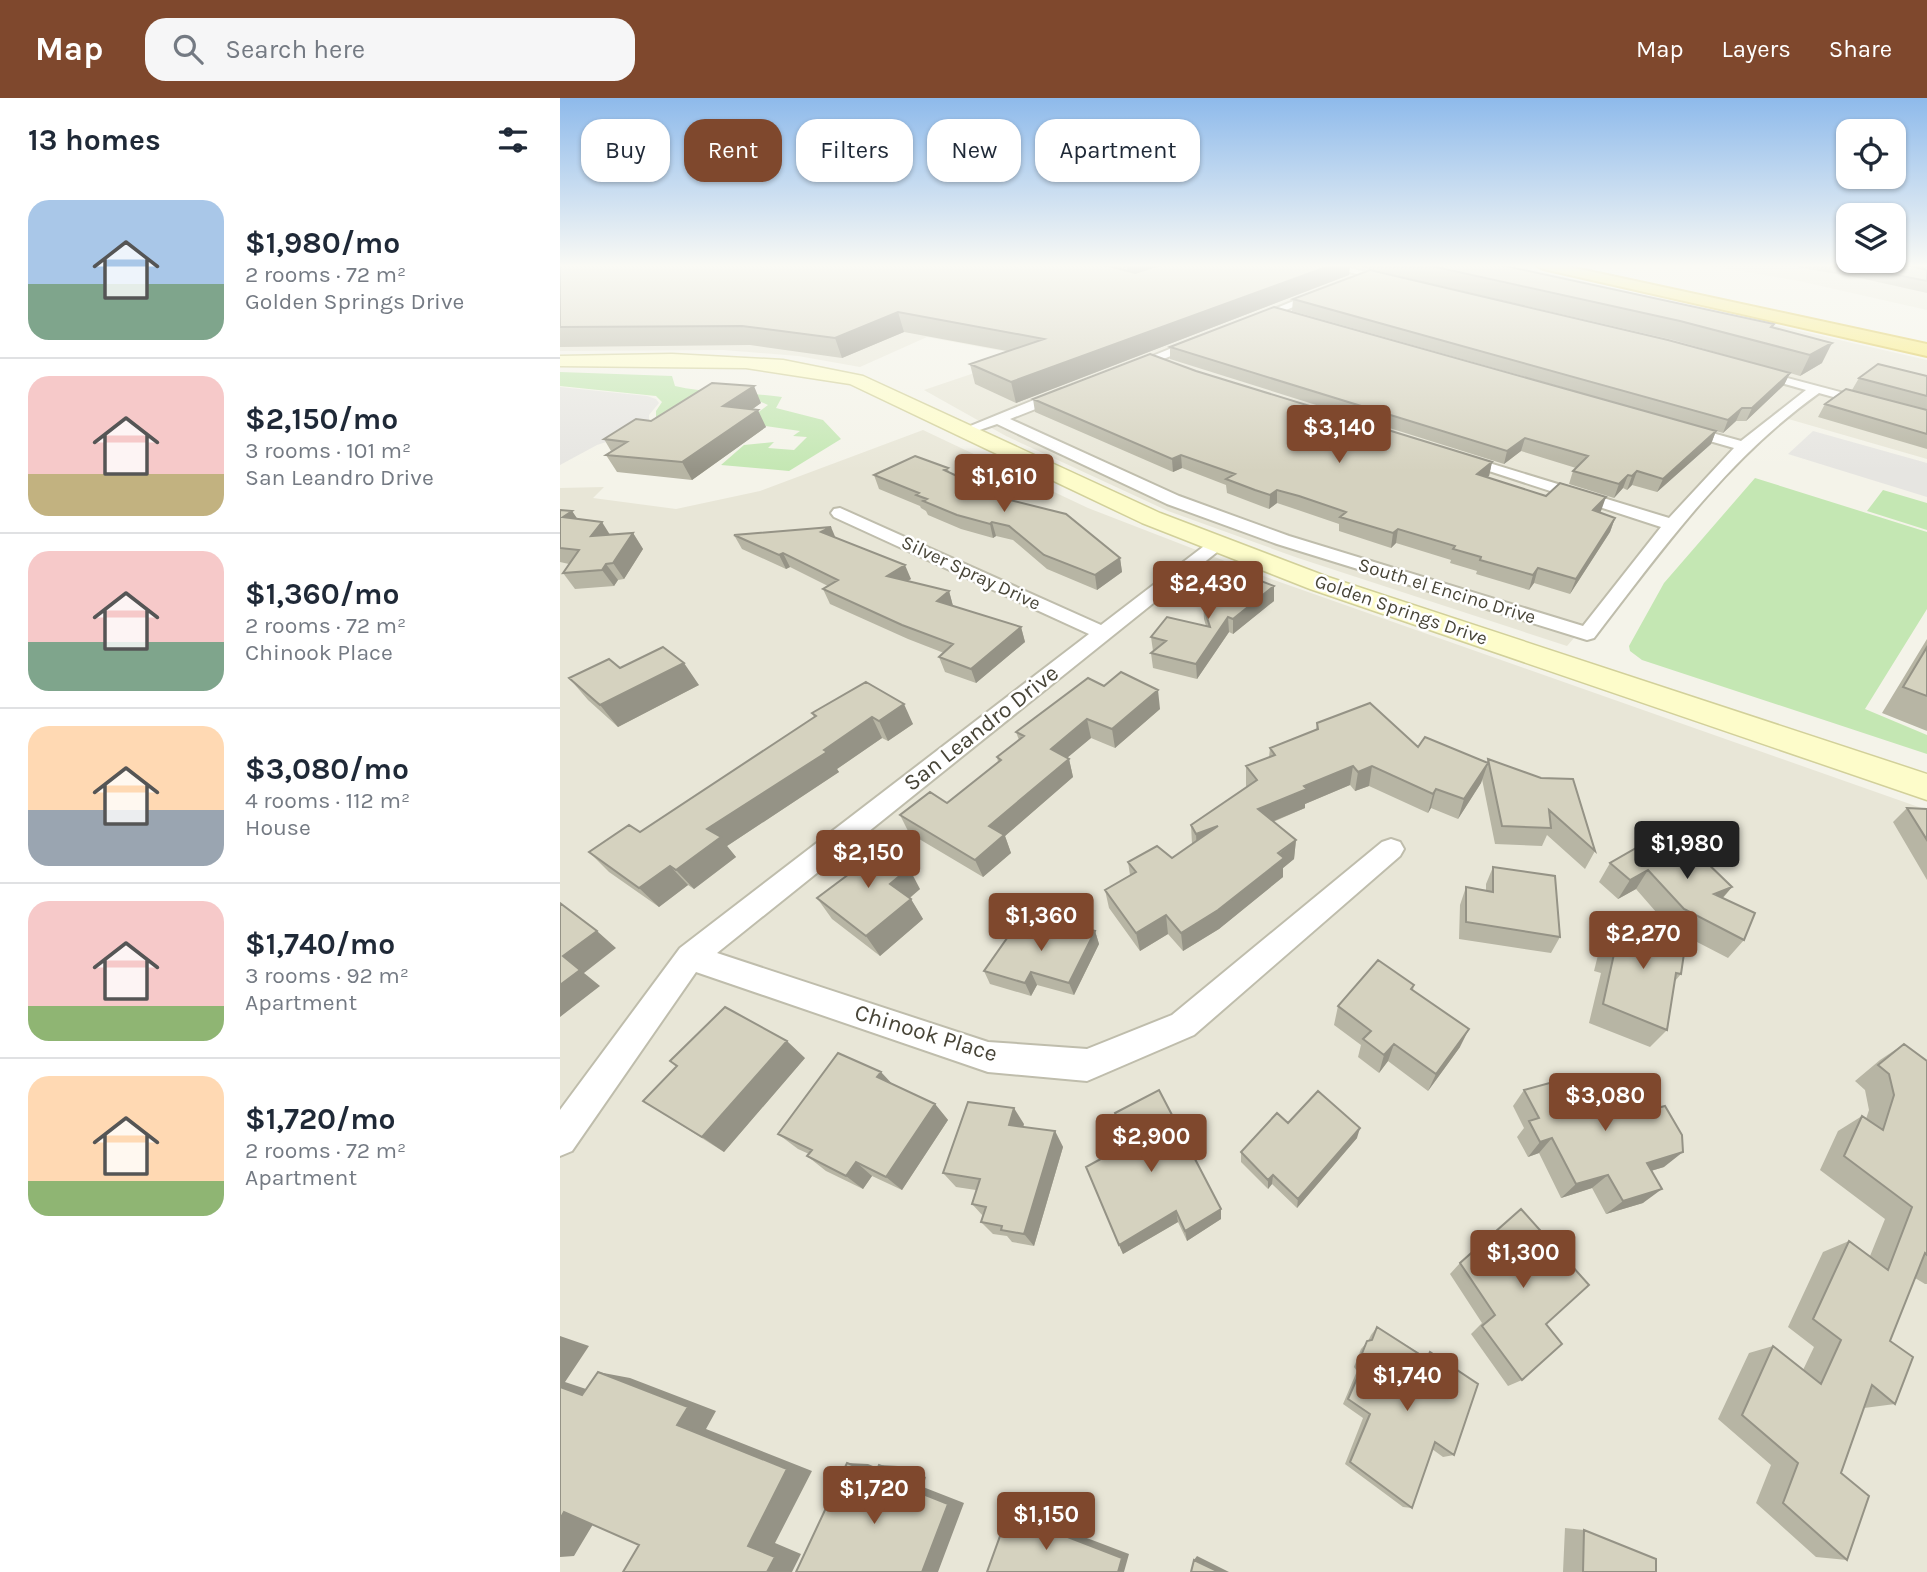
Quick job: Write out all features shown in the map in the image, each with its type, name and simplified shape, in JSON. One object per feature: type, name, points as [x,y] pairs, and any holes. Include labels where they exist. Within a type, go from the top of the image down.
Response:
[{"type":"highway","points":[[1854,334],[1927,350]]},
{"type":"highway","points":[[1884,334],[1927,343]]},
{"type":"highway","points":[[1886,334],[1927,343]]},
{"type":"main road","name":"Golden Springs Drive","points":[[560,361],[743,361],[824,372],[884,391],[1101,496],[1319,583],[1927,787]]},
{"type":"street","points":[[1115,373],[1214,335]]},
{"type":"street","points":[[1153,359],[1177,368]]},
{"type":"street","points":[[1742,368],[1927,419]]},
{"type":"street","points":[[965,431],[1078,388]]},
{"type":"street","name":"South el Encino Drive","points":[[997,418],[1173,499],[1283,540],[1587,634],[1672,525],[1781,411],[1816,389]]},
{"type":"street","points":[[1665,424],[1746,447]]},
{"type":"street","points":[[1437,451],[1672,525]]},
{"type":"street","name":"Silver Spray Drive","points":[[840,513],[1101,632]]},
{"type":"street","name":"San Leandro Drive","points":[[560,1139],[690,957],[1101,632],[1218,544]]},
{"type":"street","name":"Chinook Place","points":[[690,957],[988,1057],[1087,1065],[1183,1025],[1391,849]]},
{"type":"shaded area","points":[[560,334],[1090,334],[1023,355],[927,337],[860,367],[798,356],[723,350],[560,351]]},
{"type":"shaded area","points":[[1091,334],[1812,334],[1927,360],[1927,459],[1771,414],[1567,646],[1298,558],[1168,511],[1006,436],[924,390]]},
{"type":"shaded area","points":[[560,387],[647,396],[659,403],[649,415],[649,420],[619,438],[597,445],[560,465]]},
{"type":"shaded area","points":[[923,430],[1088,508],[1274,580],[1927,810],[1927,1572],[560,1572],[560,488],[604,487],[593,498],[676,509],[760,491]]},
{"type":"shaded area","points":[[1813,431],[1927,463],[1927,497],[1788,454]]},
{"type":"green space","points":[[560,372],[672,376],[675,386],[688,389],[782,397],[776,408],[823,420],[841,439],[789,471],[721,465],[744,445],[774,442],[768,448],[794,450],[807,437],[793,436],[800,431],[744,423],[768,405],[759,401],[656,420],[656,411],[662,402],[656,396],[560,386]]},
{"type":"green space","points":[[1755,478],[1927,532],[1927,609],[1865,709],[1927,735],[1927,754],[1642,660],[1630,651],[1629,646],[1664,583]]},
{"type":"green space","points":[[1883,490],[1927,503],[1927,530],[1867,511]]},
{"type":"building","points":[[802,334],[845,334],[835,338]]},
{"type":"building","points":[[1016,334],[1143,334],[1011,382],[970,364],[1044,339]]},
{"type":"building","points":[[1204,334],[1369,334],[1716,431],[1663,479],[1637,471],[1619,484],[1573,471],[1588,456],[1525,438],[1507,451],[1170,347]]},
{"type":"building","points":[[1418,334],[1642,334],[1790,373],[1752,408],[1742,408],[1728,420]]},
{"type":"building","points":[[1729,334],[1797,334],[1832,343],[1810,355]]},
{"type":"building","points":[[1150,354],[1196,371],[1492,462],[1477,474],[1546,496],[1560,483],[1606,497],[1593,510],[1615,518],[1576,579],[1538,568],[1533,575],[1480,560],[1481,557],[1453,549],[1455,546],[1398,529],[1393,533],[1340,517],[1346,512],[1299,496],[1277,490],[1270,495],[1255,490],[1226,479],[1235,474],[1181,455],[1172,459],[1033,399]]},
{"type":"building","points":[[1878,364],[1927,376],[1927,396],[1859,378]]},
{"type":"building","points":[[712,383],[754,386],[723,406],[758,410],[682,462],[606,455],[627,442],[604,439],[636,419],[651,421]]},
{"type":"building","points":[[1846,389],[1927,410],[1927,434],[1825,404]]},
{"type":"building","points":[[915,456],[948,468],[944,470],[1006,499],[1066,514],[1120,558],[1095,575],[1044,555],[1009,526],[957,515],[923,501],[927,499],[916,495],[919,493],[874,475]]},
{"type":"building","points":[[560,510],[572,511],[563,517],[602,522],[591,536],[633,533],[613,563],[606,564],[602,570],[563,573],[579,550],[560,548]]},
{"type":"building","points":[[831,527],[821,532],[905,565],[887,576],[949,591],[937,601],[1021,627],[971,669],[939,657],[953,644],[902,625],[823,589],[838,580],[783,553],[779,555],[734,535]]},
{"type":"building","points":[[1243,574],[1274,586],[1233,619],[1228,617],[1196,664],[1151,653],[1166,641],[1151,637],[1167,617],[1210,627],[1203,605]]},
{"type":"building","points":[[663,647],[684,663],[600,705],[569,678],[609,659],[620,668]]},
{"type":"building","points":[[1927,647],[1927,696],[1903,687]]},
{"type":"building","points":[[1121,672],[1158,690],[1112,729],[1087,719],[1051,749],[1069,759],[989,826],[1004,835],[975,860],[900,815],[930,792],[947,803],[1001,760],[997,757],[1024,736],[1016,732],[1088,678],[1104,686]]},
{"type":"building","points":[[866,682],[904,704],[879,721],[872,717],[824,750],[827,752],[707,829],[721,837],[676,870],[670,866],[639,888],[589,852],[629,825],[640,832],[816,716],[812,713]]},
{"type":"building","points":[[1370,703],[1418,747],[1425,737],[1488,763],[1464,799],[1436,789],[1433,794],[1372,766],[1358,772],[1353,766],[1304,786],[1307,789],[1258,809],[1296,840],[1278,853],[1284,858],[1218,910],[1181,933],[1166,915],[1136,933],[1105,890],[1136,872],[1128,862],[1157,846],[1172,858],[1218,826],[1196,834],[1191,825],[1257,780],[1246,766],[1275,755],[1270,748],[1318,729],[1317,723]]},
{"type":"building","points":[[1488,759],[1541,778],[1573,779],[1595,851],[1549,810],[1551,828],[1502,826]]},
{"type":"building","points":[[1907,808],[1927,809],[1927,840]]},
{"type":"building","points":[[1671,828],[1732,887],[1714,894],[1755,913],[1744,940],[1684,909],[1648,870],[1630,880],[1610,863]]},
{"type":"building","points":[[873,843],[909,868],[890,884],[911,899],[866,936],[817,898],[849,874],[841,868]]},
{"type":"building","points":[[1493,867],[1555,876],[1560,937],[1466,922],[1466,887],[1493,892]]},
{"type":"building","points":[[560,903],[597,931],[563,956],[580,970],[560,985]]},
{"type":"building","points":[[1616,915],[1686,940],[1681,974],[1676,973],[1667,1030],[1603,1004],[1614,954],[1608,951]]},
{"type":"building","points":[[1063,923],[1095,931],[1069,983],[1031,972],[1025,983],[984,971],[1017,924],[1057,935]]},
{"type":"building","points":[[1378,960],[1414,985],[1411,989],[1469,1029],[1436,1074],[1394,1044],[1384,1055],[1363,1039],[1371,1031],[1338,1006]]},
{"type":"building","points":[[725,1007],[787,1041],[702,1137],[643,1101],[677,1066],[670,1061]]},
{"type":"building","points":[[1904,1044],[1927,1061],[1927,1255],[1925,1253],[1890,1341],[1913,1357],[1895,1404],[1872,1385],[1841,1473],[1869,1496],[1847,1560],[1783,1503],[1798,1463],[1742,1415],[1773,1346],[1821,1384],[1841,1340],[1813,1319],[1849,1241],[1888,1270],[1912,1207],[1844,1156],[1862,1116],[1883,1130],[1894,1095],[1889,1074],[1878,1065]]},
{"type":"building","points":[[838,1053],[881,1072],[877,1077],[935,1104],[886,1177],[856,1162],[846,1176],[807,1156],[812,1150],[778,1134]]},
{"type":"building","points":[[1620,1075],[1642,1112],[1665,1106],[1682,1135],[1683,1152],[1647,1163],[1662,1189],[1623,1201],[1608,1175],[1576,1184],[1552,1138],[1540,1142],[1529,1121],[1539,1118],[1524,1090],[1575,1076],[1576,1086]]},
{"type":"building","points":[[1159,1090],[1221,1209],[1185,1231],[1176,1211],[1119,1245],[1086,1167],[1130,1143],[1115,1113]]},
{"type":"building","points":[[1318,1091],[1360,1128],[1298,1199],[1273,1175],[1268,1180],[1241,1152],[1277,1113],[1288,1123]]},
{"type":"building","points":[[968,1102],[1014,1108],[1009,1125],[1055,1131],[1024,1234],[1001,1230],[1002,1226],[981,1222],[986,1207],[972,1204],[980,1179],[943,1173]]},
{"type":"building","points":[[1521,1209],[1589,1285],[1546,1324],[1562,1344],[1522,1380],[1482,1326],[1495,1315],[1460,1263]]},
{"type":"building","points":[[1377,1327],[1427,1359],[1430,1352],[1478,1384],[1454,1455],[1435,1442],[1412,1508],[1350,1462],[1370,1414],[1348,1399],[1363,1365],[1359,1361],[1367,1341],[1372,1340]]},
{"type":"building","points":[[598,1372],[688,1407],[677,1425],[787,1469],[748,1546],[775,1557],[767,1572],[623,1572],[639,1545],[564,1512],[560,1519],[560,1387],[582,1395]]},
{"type":"building","points":[[847,1463],[875,1474],[879,1465],[908,1476],[905,1487],[948,1504],[922,1572],[796,1572]]},
{"type":"building","points":[[1008,1514],[1122,1558],[1118,1572],[987,1572]]},
{"type":"building","points":[[1584,1530],[1656,1559],[1656,1572],[1583,1572]]},
{"type":"building","points":[[1194,1560],[1219,1572],[1191,1572]]}]
